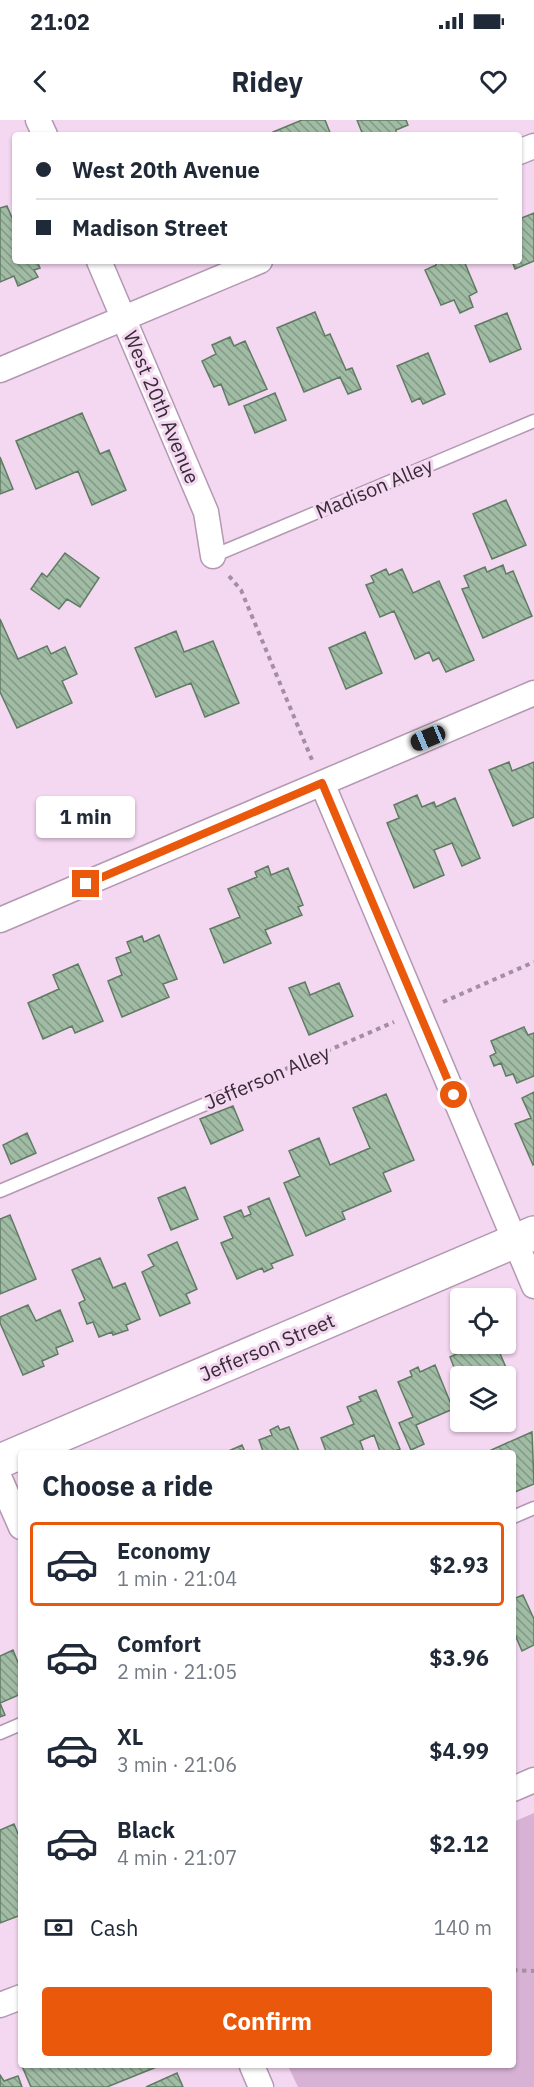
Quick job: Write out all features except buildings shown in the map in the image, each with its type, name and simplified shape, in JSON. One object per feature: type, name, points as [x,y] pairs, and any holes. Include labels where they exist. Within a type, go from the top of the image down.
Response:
[{"type":"street","name":"West 20th Avenue","points":[[100,264],[206,512],[213,556]]},
{"type":"street","points":[[0,370],[253,264]]},
{"type":"street","points":[[0,920],[534,693]]},
{"type":"street","points":[[322,783],[418,1012],[525,1237],[534,1286]]},
{"type":"street","name":"Jefferson Street","points":[[26,1450],[525,1237]]},
{"type":"street","name":"Jefferson Street","points":[[0,1461],[18,1453]]},
{"type":"street","points":[[0,1479],[18,1520]]},
{"type":"street","points":[[516,1788],[534,1780]]},
{"type":"street","points":[[0,2005],[18,1998]]},
{"type":"street","points":[[253,2068],[261,2087]]},
{"type":"lane","name":"Madison Alley","points":[[213,556],[534,421]]},
{"type":"lane","name":"Jefferson Alley","points":[[0,1191],[227,1095]]},
{"type":"lane","points":[[516,1516],[534,1508]]},
{"type":"lane","points":[[0,1733],[18,1725]]},
{"type":"path","points":[[213,556],[241,590],[322,783]]},
{"type":"path","name":"Jefferson Alley","points":[[227,1095],[534,962]]},
{"type":"path","points":[[516,1970],[534,1971]]},
{"type":"shaded area","points":[[534,1813],[534,2087],[298,2087],[289,2068],[516,2068],[516,1821]]},
{"type":"route","points":[[86,884],[322,783],[454,1095]]}]
